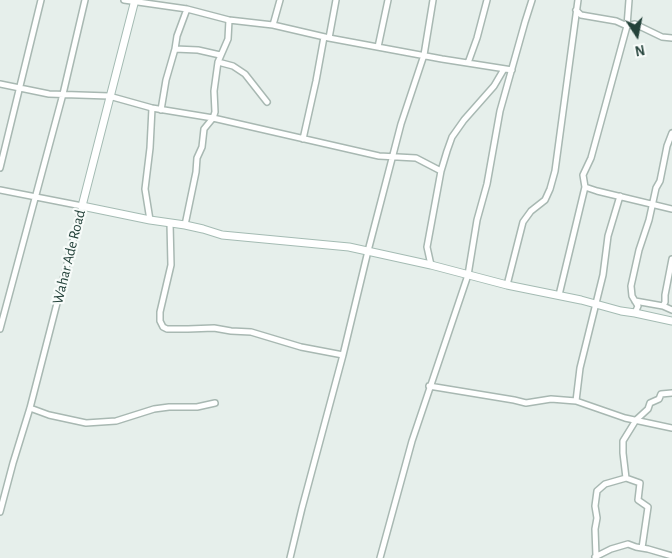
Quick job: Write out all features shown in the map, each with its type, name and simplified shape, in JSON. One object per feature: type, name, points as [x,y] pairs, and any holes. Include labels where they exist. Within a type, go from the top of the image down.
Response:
[{"type":"street","points":[[0,168],[41,0]]},
{"type":"street","points":[[0,329],[63,94],[85,0]]},
{"type":"street","points":[[124,0],[187,9],[229,20],[273,25],[424,56],[512,70]]},
{"type":"street","points":[[273,25],[280,0]]},
{"type":"street","points":[[303,139],[336,0]]},
{"type":"street","points":[[378,47],[388,0]]},
{"type":"street","points":[[290,558],[401,124],[424,56],[433,0]]},
{"type":"street","points":[[468,63],[487,0]]},
{"type":"street","points":[[380,558],[429,386],[468,275],[477,220],[487,184],[500,111],[532,0]]},
{"type":"street","points":[[507,285],[523,222],[531,211],[545,200],[555,171],[578,0]]},
{"type":"street","points":[[559,295],[585,186],[583,175],[591,158],[627,26],[629,0]]},
{"type":"street","name":"Wahar Ade Road","points":[[0,512],[12,463],[30,408],[134,1]]},
{"type":"street","points":[[161,110],[177,36],[187,9]]},
{"type":"street","points":[[576,10],[581,15],[616,21],[627,26],[635,24],[662,37],[672,38]]},
{"type":"street","points":[[185,225],[197,158],[202,147],[204,129],[213,118],[215,112],[214,91],[218,62],[228,39],[229,20]]},
{"type":"street","points":[[175,49],[198,50],[220,55]]},
{"type":"street","points":[[218,62],[240,70],[267,102]]},
{"type":"street","points":[[431,265],[427,247],[441,171],[447,150],[452,138],[464,120],[494,86],[504,69]]},
{"type":"street","points":[[0,84],[49,94],[109,96],[152,108],[213,118],[388,158],[393,156],[416,158],[441,171]]},
{"type":"street","points":[[150,220],[145,188],[152,108]]},
{"type":"street","points":[[635,312],[638,306],[631,286],[639,250],[672,133]]},
{"type":"street","points":[[585,186],[597,191],[672,209]]},
{"type":"street","points":[[0,190],[150,220],[185,225],[222,234],[349,247],[431,265],[507,285],[672,321]]},
{"type":"street","points":[[576,401],[580,368],[602,275],[608,236],[620,196]]},
{"type":"street","points":[[170,223],[171,265],[160,312],[162,327],[167,329],[214,328],[251,332],[301,347],[343,355]]},
{"type":"street","points":[[663,306],[672,259]]},
{"type":"street","points":[[635,301],[663,306],[672,310]]},
{"type":"street","points":[[429,386],[526,403],[551,399],[576,401],[609,413],[672,428]]},
{"type":"street","points":[[626,478],[623,441],[636,420],[648,409],[650,403],[659,399],[661,394],[672,393]]},
{"type":"street","points":[[30,408],[39,413],[86,423],[116,421],[154,409],[196,407],[215,403]]},
{"type":"street","points":[[642,548],[648,506],[638,500],[640,484],[626,478],[605,484],[597,491],[595,506],[595,557],[611,548],[628,544],[636,547],[672,556]]}]
